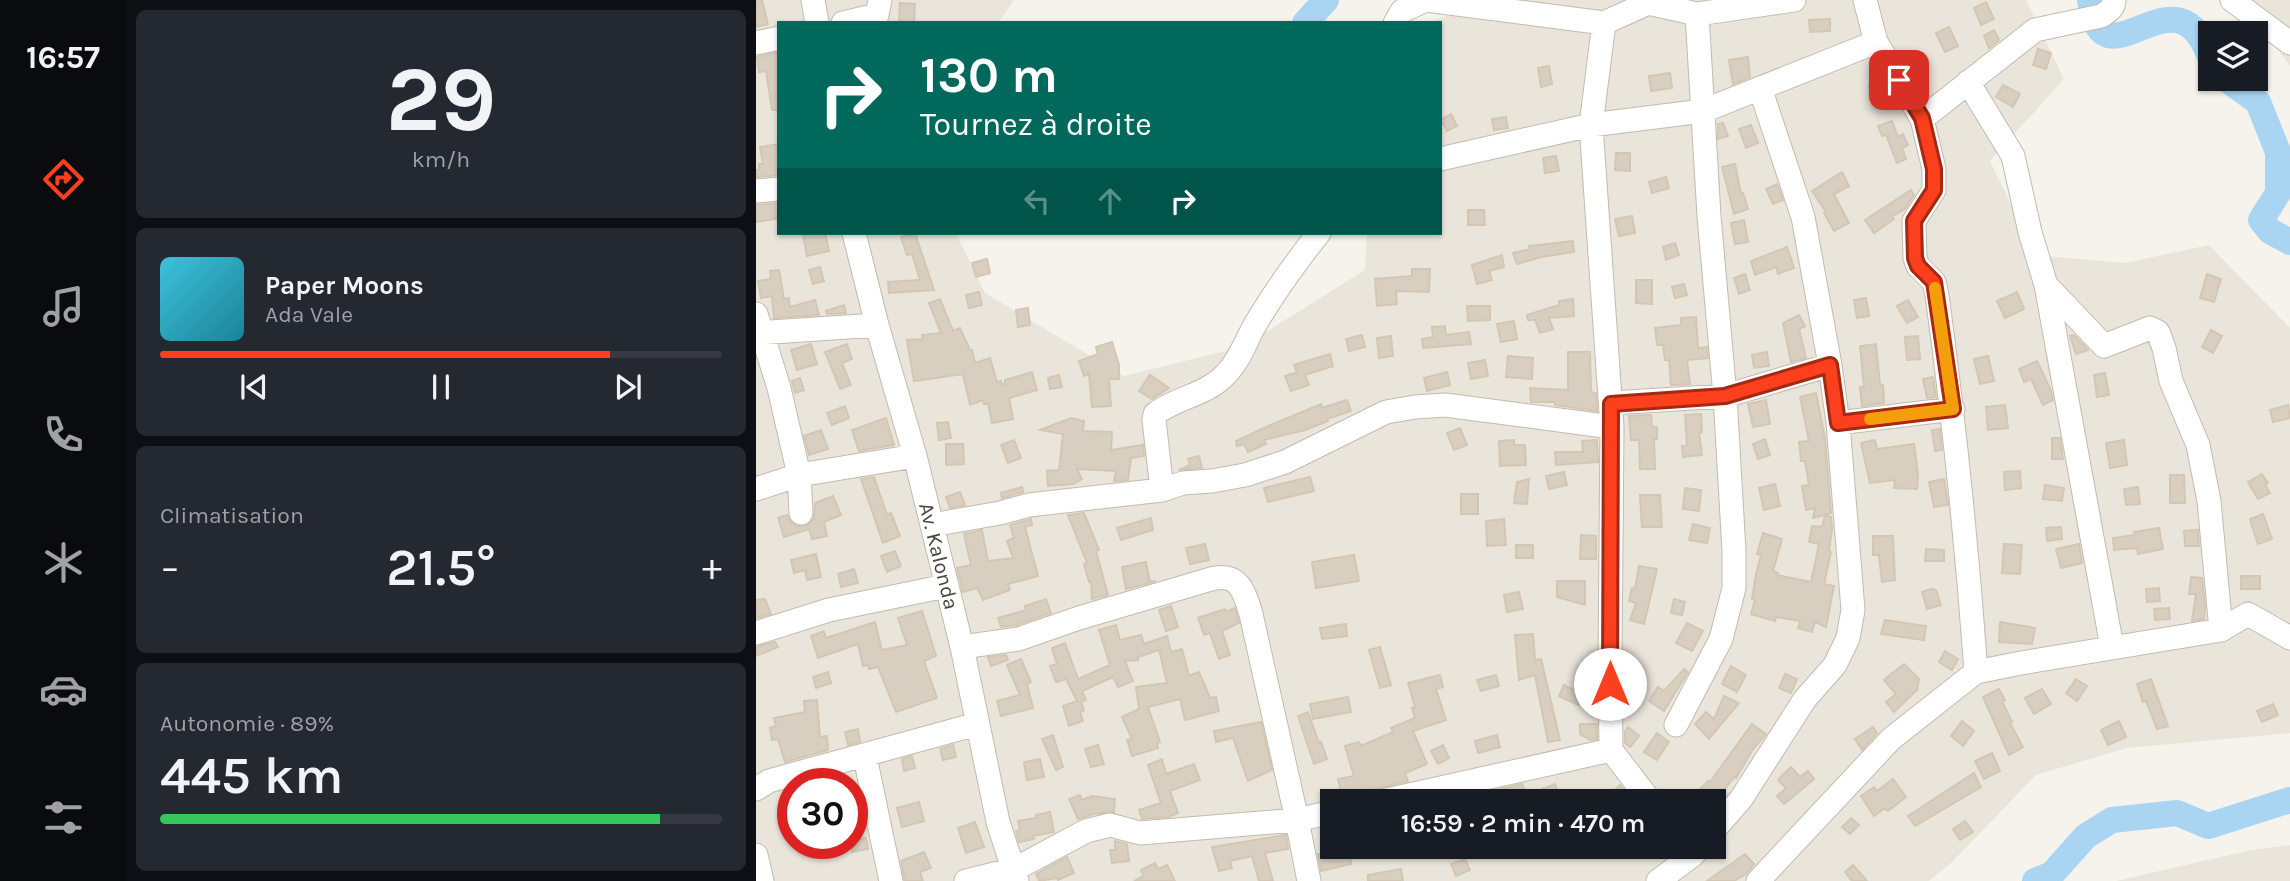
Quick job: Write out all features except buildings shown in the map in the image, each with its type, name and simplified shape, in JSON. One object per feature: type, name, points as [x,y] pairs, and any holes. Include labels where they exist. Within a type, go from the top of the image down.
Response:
[{"type":"street","points":[[813,0],[817,21]]},
{"type":"street","points":[[852,21],[877,15],[880,0]]},
{"type":"street","points":[[1396,21],[1402,11],[1426,0],[1604,23],[1648,3],[1697,14],[1794,0]]},
{"type":"street","points":[[1865,0],[1876,42],[1922,118],[1934,169],[1934,190],[1914,221],[1915,258],[1918,266],[1934,282],[1953,409],[1968,554],[1976,672]]},
{"type":"street","points":[[1922,118],[2035,30],[2101,16],[2110,10],[2114,0]]},
{"type":"street","points":[[2232,0],[2290,43]]},
{"type":"street","points":[[1675,725],[1721,639],[1734,588],[1725,396],[1709,216],[1697,14]]},
{"type":"street","points":[[1604,23],[1591,125],[1612,427],[1609,662],[1611,750],[1641,789]]},
{"type":"street","points":[[756,43],[777,38]]},
{"type":"street","points":[[1442,159],[1591,125],[1703,111],[1876,42]]},
{"type":"street","points":[[1968,82],[2012,156],[2046,285],[2112,647]]},
{"type":"street","points":[[1726,816],[1741,799],[1805,699],[1835,665],[1848,638],[1853,610],[1838,423],[1804,217],[1760,88]]},
{"type":"street","points":[[756,191],[777,189]]},
{"type":"street","name":"Av. Kalonda","points":[[854,235],[915,456],[962,647],[998,822],[1016,875]]},
{"type":"street","points":[[1162,490],[1155,414],[1207,390],[1226,375],[1289,270],[1317,235]]},
{"type":"street","points":[[2046,285],[2104,346],[2150,328],[2158,332],[2171,382],[2197,445],[2209,501],[2221,630]]},
{"type":"street","points":[[801,513],[799,475],[779,388],[758,327],[877,325]]},
{"type":"street","points":[[1611,404],[1725,396],[1830,365]]},
{"type":"street","points":[[932,525],[1029,505],[1162,490],[1183,483],[1245,475],[1285,462],[1385,412],[1415,407],[1445,405],[1612,427]]},
{"type":"street","points":[[1838,423],[1953,409]]},
{"type":"street","points":[[756,489],[799,475],[915,456]]},
{"type":"street","points":[[962,647],[1019,639],[1079,618],[1211,579],[1232,579],[1245,593],[1251,614],[1309,881]]},
{"type":"street","points":[[756,633],[829,610],[946,586]]},
{"type":"street","points":[[1758,881],[1891,739],[1976,672],[2221,630],[2248,614],[2290,638]]},
{"type":"street","points":[[756,789],[769,781],[865,757],[977,724]]},
{"type":"street","points":[[1436,789],[1611,750]]},
{"type":"street","points":[[865,757],[891,881]]},
{"type":"street","points":[[967,881],[1016,875],[1086,831],[1110,825],[1140,833],[1297,820],[1320,815]]},
{"type":"street","points":[[756,855],[762,881]]},
{"type":"street","points":[[1658,881],[1683,859]]},
{"type":"shaded area","points":[[756,0],[1014,0],[999,21],[777,21],[777,235],[957,235],[985,293],[1124,376],[1242,347],[1365,270],[1367,235],[1442,235],[1442,21],[1433,21],[1491,0],[2026,0],[2064,79],[1990,161],[2035,255],[2125,263],[2209,245],[2290,328],[2290,733],[2127,748],[2036,775],[1952,862],[1929,881],[756,881]]},
{"type":"shaded area","points":[[2226,0],[2290,0],[2290,66],[2268,38],[2268,21],[2249,21]]},
{"type":"shaded area","points":[[2290,845],[2290,881],[2116,881],[2251,850]]},
{"type":"waterway","points":[[1307,21],[1326,0]]},
{"type":"waterway","points":[[2090,0],[2096,22],[2104,33],[2116,36],[2174,20],[2189,25],[2198,35]]},
{"type":"waterway","points":[[2243,91],[2258,102],[2278,152],[2278,193],[2261,220],[2270,231],[2290,242]]},
{"type":"waterway","points":[[2035,881],[2052,874],[2086,836],[2112,820],[2177,813],[2208,826],[2290,800]]},
{"type":"slow traffic","points":[[1870,419],[1953,409],[1935,288]]},
{"type":"route","points":[[1610,684],[1611,404],[1725,396],[1830,365],[1838,423],[1953,409],[1934,282],[1918,266],[1915,258],[1914,221],[1934,190],[1934,169],[1922,118],[1899,80]]}]
